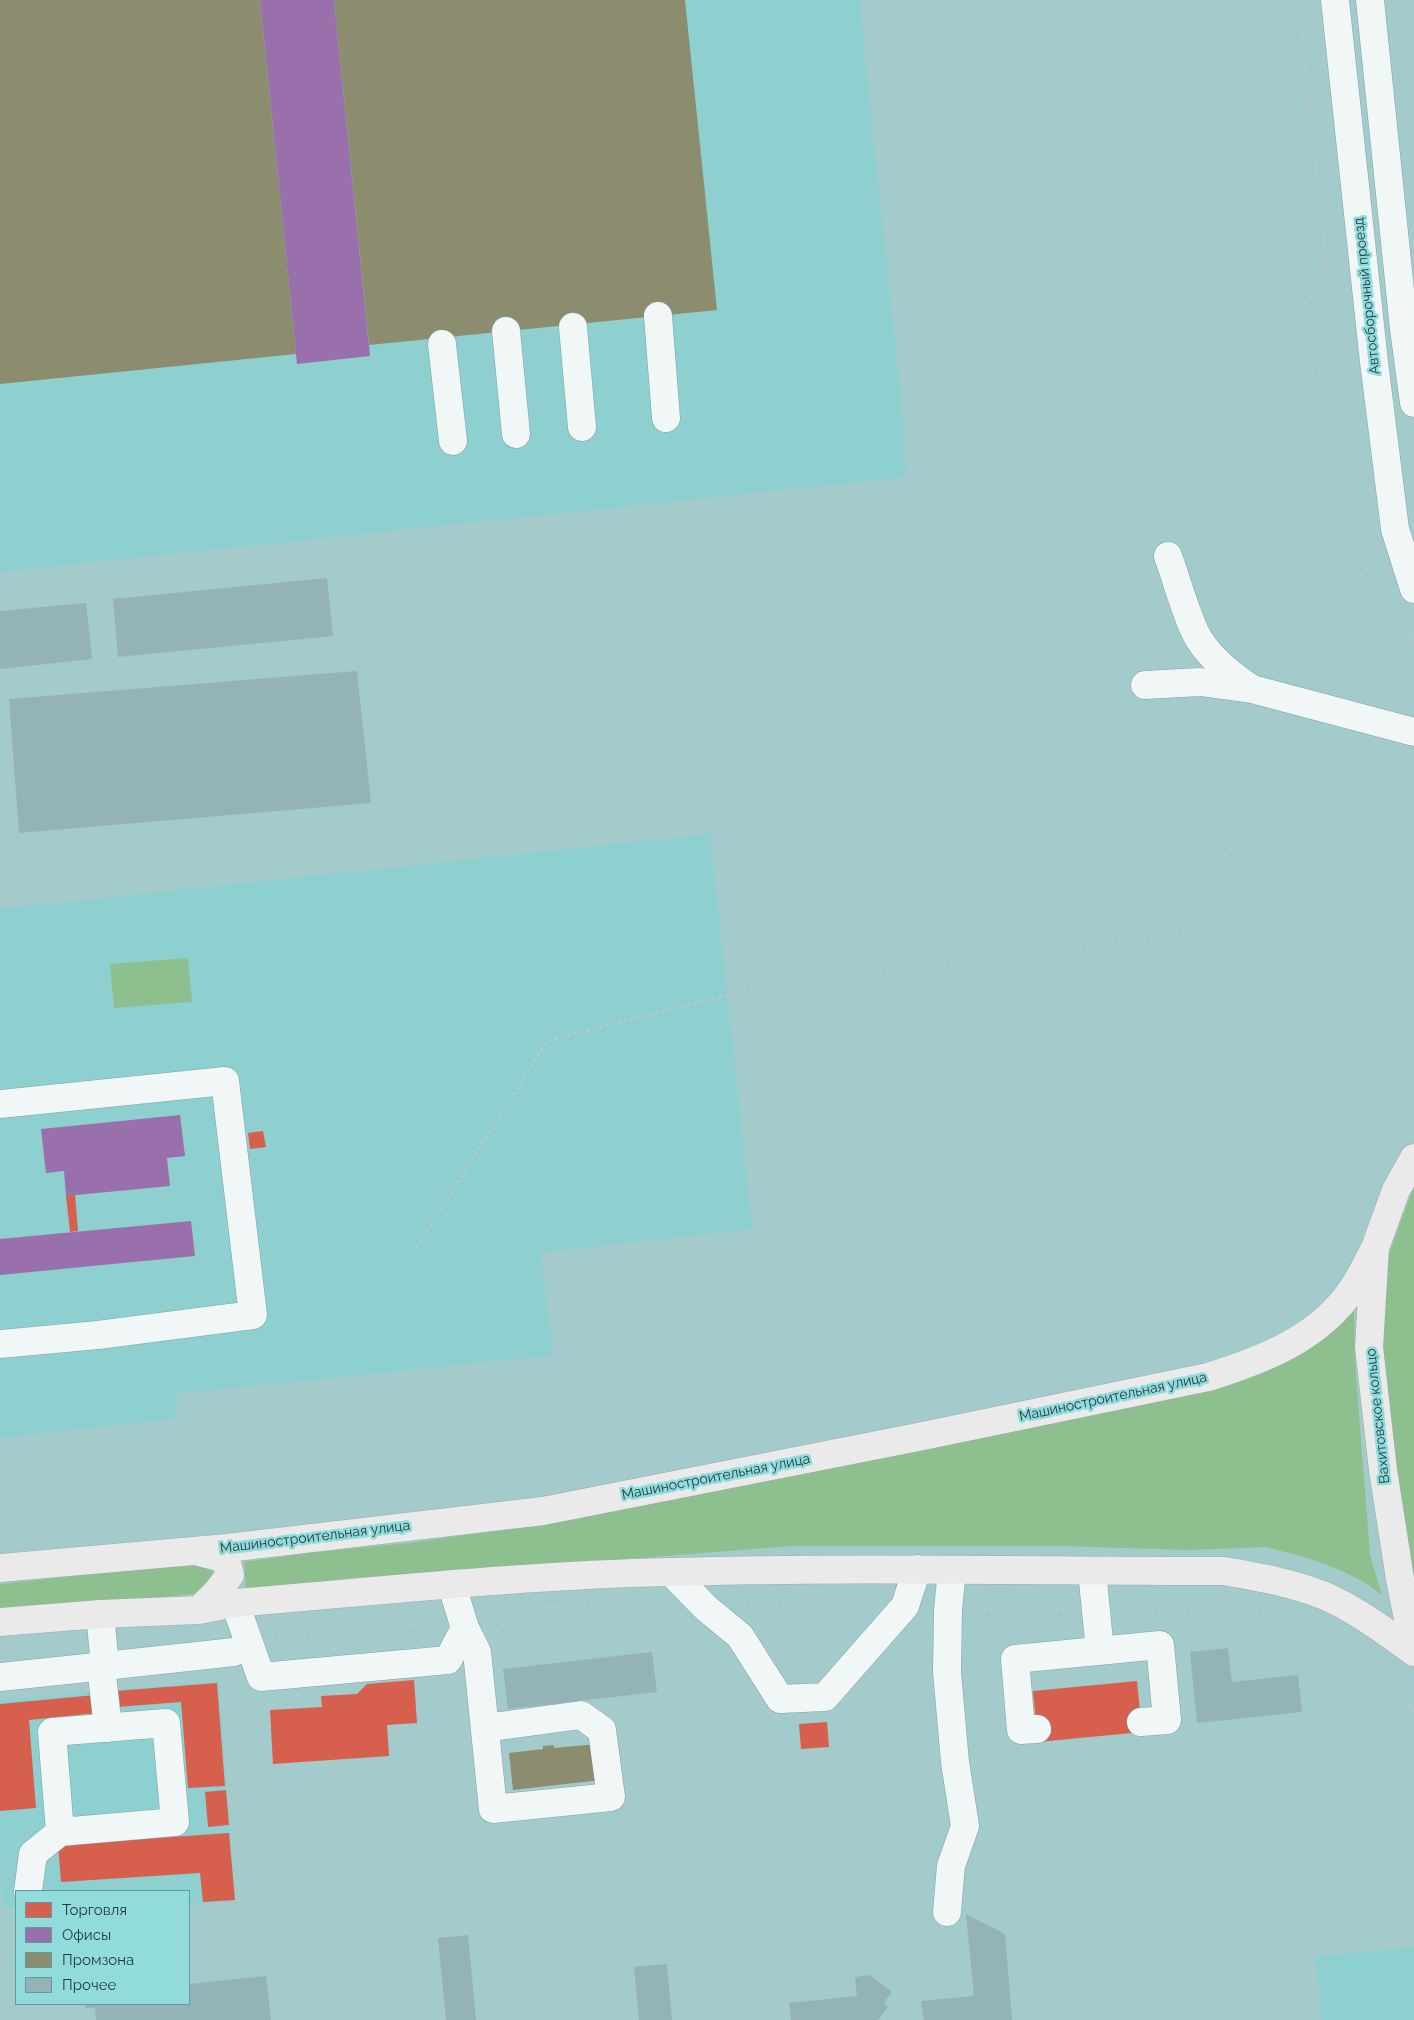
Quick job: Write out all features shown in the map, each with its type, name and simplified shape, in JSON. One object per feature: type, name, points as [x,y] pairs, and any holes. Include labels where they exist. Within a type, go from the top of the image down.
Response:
[{"type":"main road","name":"Вахитовское кольцо","points":[[1414,1158],[1396,1190],[1376,1248],[1369,1347],[1383,1470],[1400,1579],[1414,1651]]},
{"type":"main road","name":"Машиностроительная улица","points":[[0,1568],[195,1551],[543,1510],[942,1432],[1208,1377],[1249,1364],[1290,1345],[1323,1322],[1352,1289],[1376,1248]]},
{"type":"main road","points":[[195,1551],[226,1560],[230,1575],[199,1610]]},
{"type":"main road","points":[[0,1622],[100,1614],[199,1610],[234,1603],[452,1586],[552,1576],[671,1572],[917,1569],[1224,1571],[1274,1579],[1326,1597],[1370,1621],[1414,1651]]},
{"type":"street","name":"Автосборочный проезд","points":[[1335,0],[1363,365],[1396,529],[1414,589]]},
{"type":"street","points":[[1370,0],[1414,403]]},
{"type":"street","points":[[658,316],[666,418]]},
{"type":"street","points":[[573,327],[582,427]]},
{"type":"street","points":[[506,331],[516,434]]},
{"type":"street","points":[[442,344],[453,440]]},
{"type":"street","points":[[1168,556],[1196,633],[1215,658],[1238,680],[1252,689]]},
{"type":"street","points":[[1145,685],[1200,682],[1252,689],[1414,732]]},
{"type":"street","points":[[0,1104],[225,1081],[253,1315],[98,1335],[0,1344]]},
{"type":"street","points":[[671,1572],[706,1608],[740,1636],[780,1699],[824,1697],[905,1606],[917,1569]]},
{"type":"street","points":[[947,1912],[951,1866],[965,1826],[956,1762],[947,1672],[948,1610],[952,1570]]},
{"type":"street","points":[[1092,1571],[1100,1651]]},
{"type":"street","points":[[234,1603],[261,1677],[448,1660],[455,1627],[452,1586]]},
{"type":"street","points":[[100,1614],[108,1728]]},
{"type":"street","points":[[455,1627],[477,1652],[493,1809],[611,1797],[602,1730],[581,1715],[485,1728]]},
{"type":"street","points":[[1036,1729],[1021,1730],[1015,1659],[1160,1645],[1168,1720],[1141,1722]]},
{"type":"street","points":[[0,1677],[234,1652]]},
{"type":"street","points":[[28,1890],[33,1854],[60,1832],[175,1822],[166,1722],[52,1732],[60,1832]]},
{"type":"path","points":[[1295,0],[1301,21],[1328,277],[1296,314]]},
{"type":"path","points":[[1305,372],[1363,365]]},
{"type":"path","points":[[1305,678],[1380,544]]},
{"type":"path","points":[[413,1254],[547,1041],[754,988],[1187,933],[1288,729]]},
{"type":"path","points":[[733,1602],[750,1605],[879,1602]]},
{"type":"path","points":[[496,1630],[515,1609],[526,1606],[643,1606],[686,1618],[689,1615]]},
{"type":"path","points":[[964,1610],[1046,1608],[1083,1612]]},
{"type":"path","points":[[1112,1613],[1252,1610],[1311,1619],[1334,1629],[1368,1651],[1402,1691],[1414,1714]]},
{"type":"path","points":[[264,1638],[415,1625],[455,1627]]},
{"type":"shaded area","points":[[0,0],[859,0],[907,477],[0,572]]},
{"type":"shaded area","points":[[710,834],[752,1229],[540,1253],[553,1355],[176,1394],[178,1418],[0,1438],[0,909]]},
{"type":"shaded area","points":[[219,1681],[235,1901],[190,1905],[190,1890],[15,1890],[15,1909],[3,1907],[0,1857],[0,1700]]},
{"type":"shaded area","points":[[1414,1947],[1414,2020],[1322,2020],[1315,1957]]},
{"type":"green space","points":[[188,958],[192,1002],[114,1008],[110,964]]},
{"type":"green space","points":[[1414,1186],[1414,1600],[1386,1405],[1382,1297],[1389,1254]]},
{"type":"green space","points":[[1354,1308],[1355,1362],[1370,1555],[1382,1595],[1366,1583],[1340,1570],[1308,1558],[1266,1547],[1188,1550],[1063,1546],[792,1546],[246,1589],[244,1562],[308,1553],[409,1543],[544,1524],[1158,1400]]},
{"type":"green space","points":[[203,1562],[213,1572],[211,1583],[202,1593],[0,1614],[0,1584]]},
{"type":"building: Торговля","points":[[263,1131],[266,1147],[250,1149],[248,1133]]},
{"type":"building: Торговля","points":[[75,1195],[78,1231],[70,1232],[66,1196]]},
{"type":"building: Торговля","points":[[414,1680],[417,1723],[387,1725],[389,1756],[273,1764],[270,1710],[322,1707],[321,1696],[357,1694],[367,1684]]},
{"type":"building: Торговля","points":[[1137,1681],[1142,1732],[1038,1742],[1033,1691]]},
{"type":"building: Торговля","points":[[217,1683],[225,1786],[188,1788],[181,1702],[117,1707],[115,1691]]},
{"type":"building: Торговля","points":[[95,1695],[97,1713],[29,1720],[36,1808],[0,1811],[0,1704]]},
{"type":"building: Торговля","points":[[827,1722],[829,1747],[801,1749],[799,1724]]},
{"type":"building: Торговля","points":[[226,1790],[229,1825],[208,1827],[205,1792]]},
{"type":"building: Торговля","points":[[229,1833],[235,1900],[203,1902],[200,1873],[61,1882],[58,1845]]},
{"type":"building: Офисы","points":[[260,0],[334,0],[370,356],[297,364]]},
{"type":"building: Офисы","points":[[180,1115],[185,1156],[167,1158],[170,1186],[66,1196],[64,1171],[46,1173],[41,1129]]},
{"type":"building: Офисы","points":[[191,1221],[195,1256],[0,1275],[0,1239]]},
{"type":"building: Промзона","points":[[0,0],[260,0],[296,354],[0,384]]},
{"type":"building: Промзона","points":[[334,0],[685,0],[717,310],[369,345]]},
{"type":"building: Промзона","points":[[597,1744],[601,1780],[513,1790],[509,1753],[543,1749],[543,1746],[554,1745],[554,1748]]},
{"type":"building: Прочее","points":[[327,578],[333,636],[118,657],[113,599]]},
{"type":"building: Прочее","points":[[86,603],[92,659],[0,669],[0,611]]},
{"type":"building: Прочее","points":[[357,671],[371,803],[19,833],[9,699]]},
{"type":"building: Прочее","points":[[1228,1648],[1232,1682],[1298,1675],[1302,1712],[1197,1723],[1190,1652]]},
{"type":"building: Прочее","points":[[652,1652],[657,1692],[508,1709],[503,1669]]},
{"type":"building: Прочее","points":[[966,1914],[1005,1934],[1012,2020],[924,2020],[921,2001],[974,1996]]},
{"type":"building: Прочее","points":[[468,1935],[476,2020],[446,2020],[438,1938]]},
{"type":"building: Прочее","points":[[667,1964],[672,2020],[639,2020],[634,1967]]},
{"type":"building: Прочее","points":[[870,1975],[892,1992],[884,2003],[888,2007],[878,2020],[791,2020],[789,2003],[857,1996],[855,1977]]},
{"type":"building: Прочее","points":[[266,1976],[271,2020],[96,2020],[95,2007],[86,2008],[85,2005],[190,2005],[190,1984]]}]
